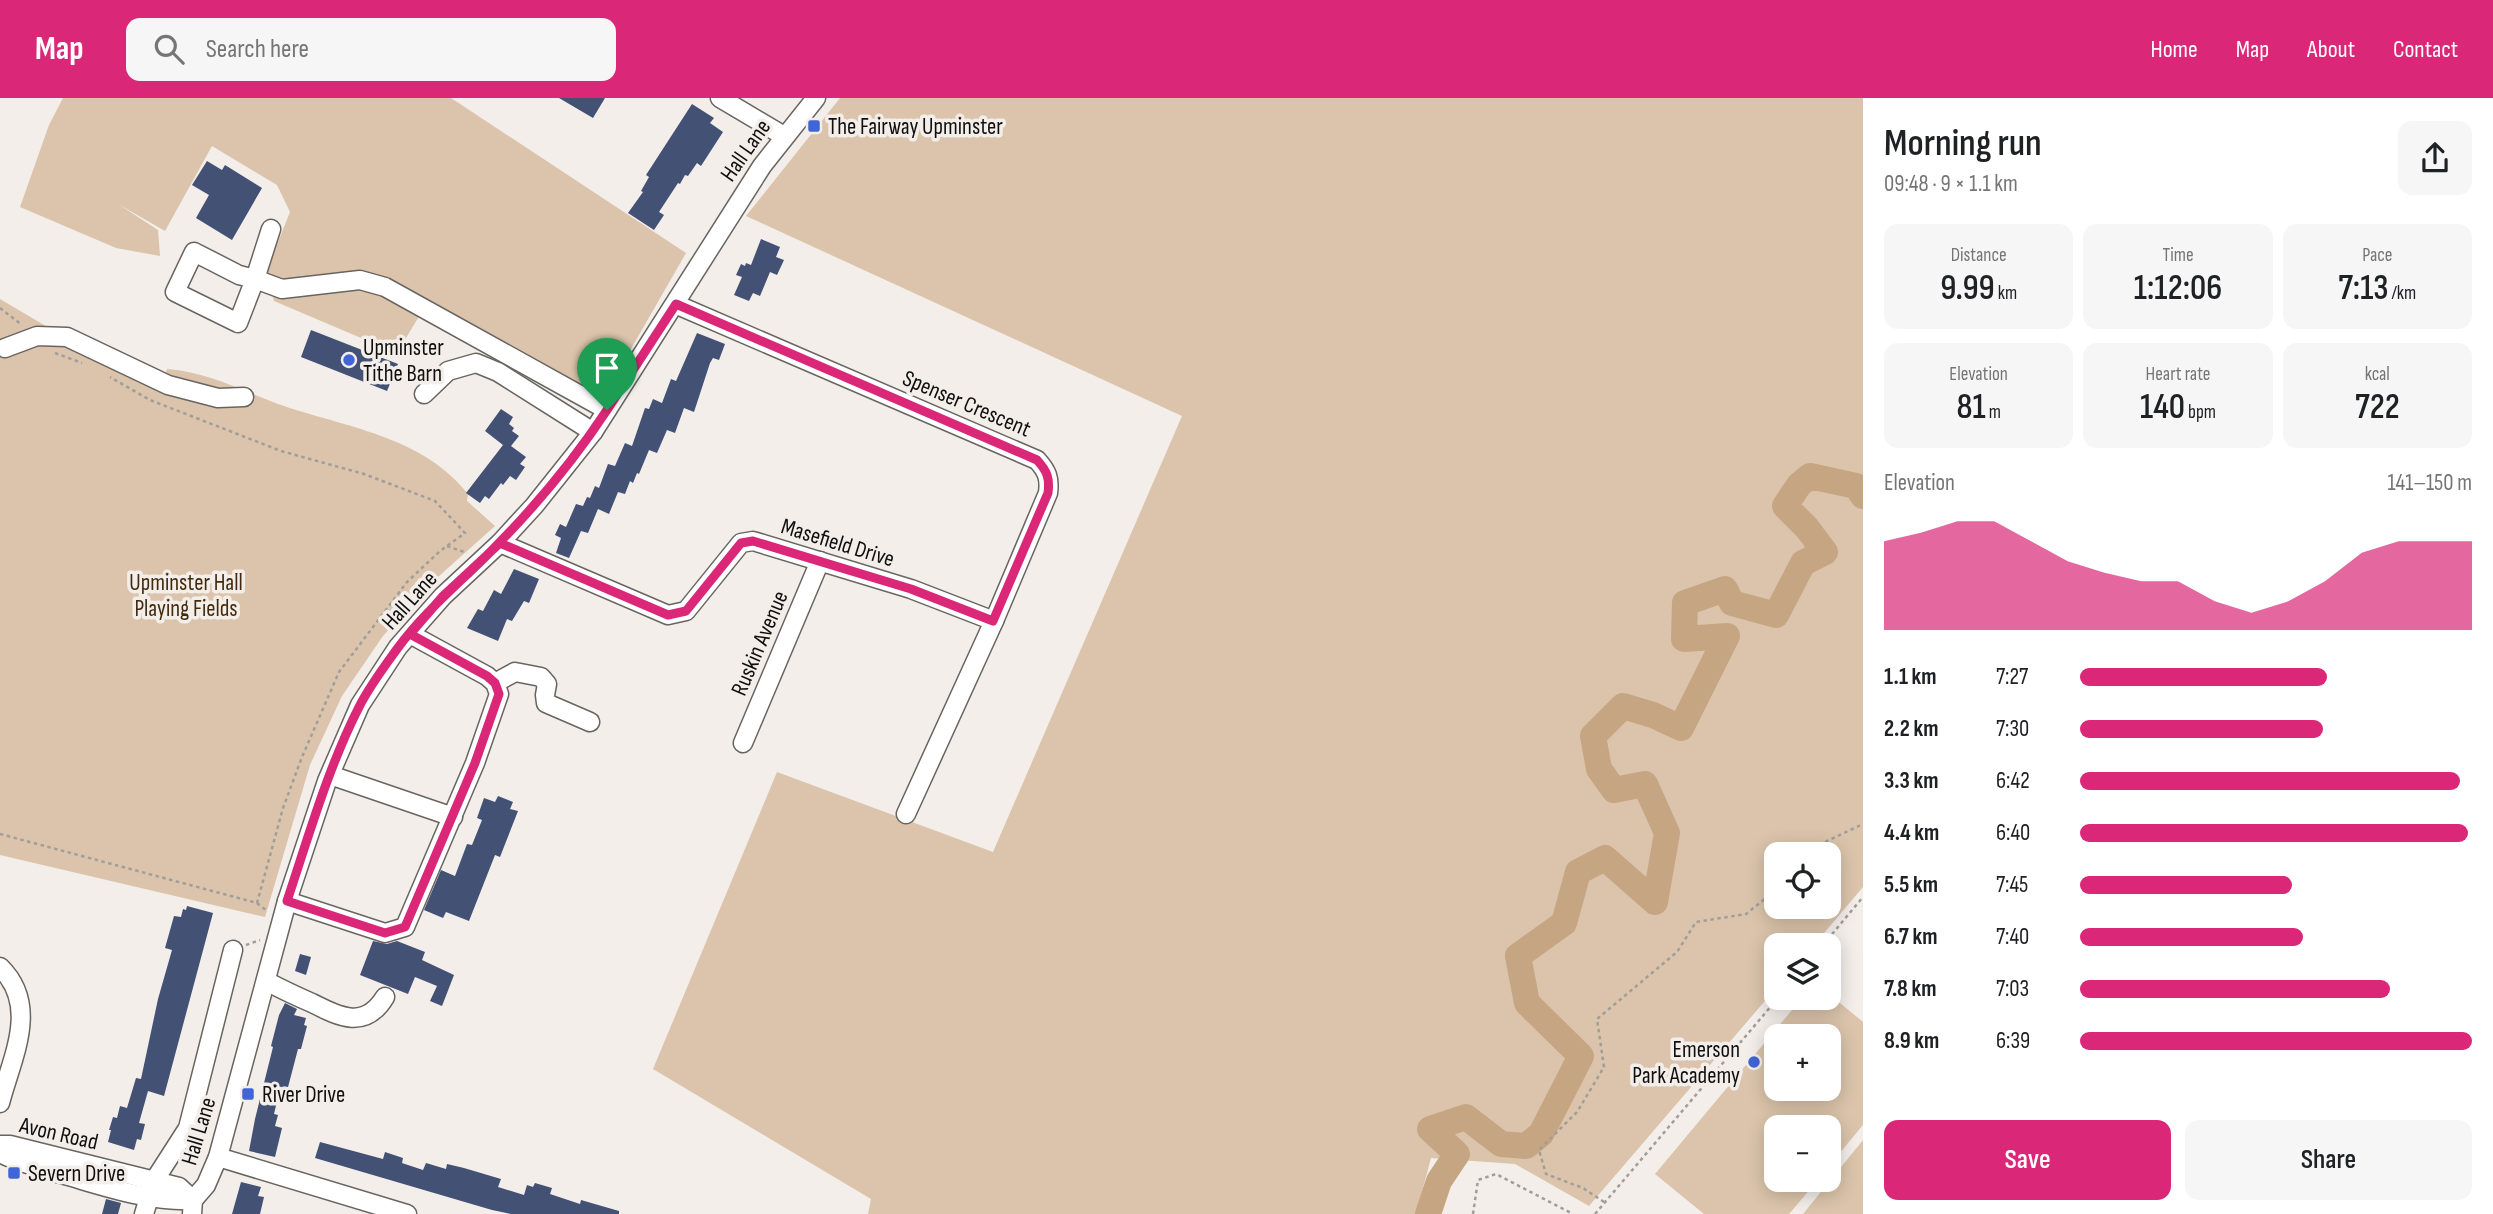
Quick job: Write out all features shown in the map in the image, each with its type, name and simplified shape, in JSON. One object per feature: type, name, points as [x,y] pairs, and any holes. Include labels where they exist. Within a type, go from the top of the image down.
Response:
[{"type":"street","points":[[720,98],[784,136]]},
{"type":"street","name":"Hall Lane","points":[[192,1207],[206,1185],[218,1157],[287,901],[330,775],[360,705],[398,647],[443,596],[500,543],[534,506],[593,432],[676,304],[694,271],[784,136],[816,98]]},
{"type":"street","points":[[271,229],[255,279],[239,323],[174,292],[194,253],[239,275],[255,279],[282,289],[360,280],[386,287],[607,410]]},
{"type":"street","name":"Spenser Crescent","points":[[676,304],[1037,460],[1046,470],[1048,493],[906,814]]},
{"type":"street","points":[[5,348],[37,336],[67,337],[168,385],[218,398],[244,397]]},
{"type":"street","points":[[424,394],[448,371],[476,363],[498,372],[593,432]]},
{"type":"street","name":"Masefield Drive","points":[[500,543],[668,615],[686,611],[741,543],[753,541],[911,589],[993,621]]},
{"type":"street","name":"Ruskin Avenue","points":[[743,743],[820,562]]},
{"type":"street","points":[[287,901],[385,933],[405,927],[475,763],[499,694],[495,683],[487,676],[410,634]]},
{"type":"street","points":[[495,683],[521,671],[541,677],[547,684],[546,703],[590,722]]},
{"type":"street","points":[[330,775],[453,817]]},
{"type":"street","name":"Hall Lane","points":[[149,1197],[188,1128],[233,950]]},
{"type":"street","points":[[0,967],[17,989],[22,1019],[0,1103]]},
{"type":"street","points":[[266,981],[334,1014],[348,1018],[372,1013],[385,997]]},
{"type":"street","name":"Avon Road","points":[[0,1145],[10,1145],[149,1197]]},
{"type":"street","name":"Avon Road","points":[[0,1153],[26,1164],[149,1197],[179,1187],[192,1207]]},
{"type":"street","points":[[218,1157],[407,1214]]},
{"type":"path","points":[[0,308],[37,336],[42,348],[84,364]]},
{"type":"path","points":[[107,375],[150,400],[281,451],[364,474],[435,501],[464,533],[407,582],[339,673],[283,808],[257,904]]},
{"type":"path","points":[[447,546],[473,555]]},
{"type":"path","points":[[1825,842],[1863,824]]},
{"type":"path","points":[[0,834],[257,904],[273,916]]},
{"type":"path","points":[[1833,933],[1863,897]]},
{"type":"path","points":[[1604,1202],[1583,1188],[1546,1174],[1539,1150],[1577,1112],[1604,1067],[1597,1019],[1677,952],[1696,922],[1746,914],[1764,900]]},
{"type":"path","points":[[233,950],[266,937]]},
{"type":"path","points":[[1595,1214],[1768,1010]]},
{"type":"path","points":[[1474,1214],[1478,1180],[1496,1174],[1573,1214]]},
{"type":"green space","points":[[63,98],[451,98],[686,253],[596,410],[421,313],[403,343],[387,349],[274,301],[266,272],[290,212],[277,185],[212,146],[165,231],[118,204],[158,230],[160,256],[116,248],[20,207],[49,125]]},
{"type":"green space","points":[[840,98],[1863,98],[1863,887],[1841,913],[1841,842],[1764,842],[1764,919],[1836,919],[1824,933],[1764,933],[1764,1002],[1589,1206],[1515,1164],[1431,1158],[1416,1214],[868,1214],[871,1199],[653,1069],[777,772],[993,852],[1182,416],[746,216]]},
{"type":"green space","name":"Upminster Hall Playing Fields","points":[[0,299],[137,380],[162,387],[167,369],[196,374],[406,446],[450,474],[468,494],[467,501],[495,526],[429,585],[383,636],[342,696],[310,765],[265,917],[0,855]]},
{"type":"green space","points":[[1841,1004],[1863,1022],[1863,1125],[1841,1152],[1841,1115],[1764,1115],[1764,1192],[1808,1192],[1789,1214],[1704,1214],[1655,1174],[1764,1043],[1764,1101],[1841,1101],[1841,1024],[1780,1024],[1792,1010],[1841,1010]]},
{"type":"green space","points":[[1863,1140],[1863,1214],[1803,1214],[1821,1192],[1841,1192],[1841,1167]]},
{"type":"building","points":[[559,98],[605,98],[593,118]]},
{"type":"building","points":[[692,104],[714,118],[710,123],[723,132],[701,166],[697,163],[688,176],[685,175],[680,184],[678,183],[659,212],[664,215],[654,230],[628,213],[643,192],[641,191],[649,177],[646,175]]},
{"type":"building","points":[[207,161],[222,170],[225,165],[262,188],[232,240],[196,218],[209,195],[192,185]]},
{"type":"building","points":[[761,239],[780,247],[776,257],[784,260],[777,275],[770,272],[760,296],[753,293],[749,301],[734,295],[742,277],[736,275],[741,264],[751,265]]},
{"type":"building","name":"Upminster Tithe Barn","points":[[311,330],[398,364],[387,391],[301,357]]},
{"type":"building","points":[[697,333],[725,344],[719,360],[713,358],[710,363],[694,412],[684,408],[675,433],[667,430],[657,453],[649,450],[639,474],[637,473],[633,483],[630,481],[625,494],[618,492],[609,514],[598,509],[588,533],[581,531],[569,558],[556,553],[561,538],[555,535],[560,524],[566,527],[576,504],[583,506],[595,486],[599,488],[608,464],[615,466],[625,443],[632,446],[645,408],[649,409],[653,399],[662,403],[671,379],[676,381]]},
{"type":"building","points":[[501,409],[513,417],[509,424],[514,428],[512,431],[519,436],[511,446],[526,457],[520,464],[525,467],[516,480],[510,476],[489,499],[485,496],[480,503],[466,493],[503,445],[485,431]]},
{"type":"building","points":[[514,569],[539,579],[529,603],[524,601],[512,621],[507,619],[498,641],[467,628],[478,609],[483,611],[494,590],[501,594]]},
{"type":"building","points":[[498,796],[513,802],[510,809],[518,811],[500,857],[495,855],[469,921],[446,912],[443,918],[424,910],[441,870],[455,876],[467,844],[472,845],[482,820],[477,818],[484,798],[495,802]]},
{"type":"building","points":[[187,906],[213,913],[164,1096],[148,1091],[139,1123],[145,1124],[141,1140],[137,1139],[134,1150],[108,1142],[109,1130],[113,1117],[117,1118],[120,1106],[127,1108],[136,1078],[141,1079],[158,999],[172,950],[165,948],[174,916],[181,917]]},
{"type":"building","points":[[373,941],[387,944],[397,941],[425,952],[422,960],[454,975],[442,1006],[430,1001],[437,986],[415,977],[408,994],[360,975]]},
{"type":"building","points":[[300,954],[311,957],[306,975],[295,971]]},
{"type":"building","points":[[285,1003],[297,1009],[294,1015],[306,1018],[304,1025],[307,1026],[287,1091],[280,1089],[274,1114],[278,1115],[275,1126],[282,1128],[275,1157],[249,1151],[273,1047],[271,1046]]},
{"type":"building","points":[[320,1142],[383,1159],[385,1152],[403,1158],[402,1163],[423,1170],[426,1163],[446,1169],[447,1164],[464,1168],[501,1179],[498,1187],[524,1195],[527,1185],[533,1187],[535,1183],[552,1188],[550,1194],[580,1204],[581,1200],[619,1211],[619,1214],[511,1214],[492,1210],[315,1158]]},
{"type":"building","points":[[241,1182],[261,1187],[258,1196],[264,1197],[260,1214],[232,1214]]},
{"type":"building","points":[[106,1199],[121,1203],[118,1214],[102,1214]]},
{"type":"waterway","points":[[1428,1214],[1439,1181],[1457,1154],[1430,1129],[1466,1117],[1501,1144],[1526,1146],[1541,1134],[1581,1056],[1527,1003],[1518,956],[1564,923],[1578,872],[1605,858],[1655,902],[1667,833],[1645,784],[1614,790],[1599,769],[1593,736],[1623,706],[1653,715],[1681,728],[1727,636],[1684,639],[1685,603],[1725,589],[1732,603],[1776,615],[1803,563],[1825,552],[1807,528],[1785,506],[1799,485],[1810,476],[1856,486],[1863,496]]},
{"type":"place","name":"The Fairway Upminster","points":[[814,126]]},
{"type":"place","name":"Upminster Tithe Barn","points":[[349,360]]},
{"type":"place","name":"Emerson Park Academy","points":[[1754,1062]]},
{"type":"place","name":"River Drive","points":[[248,1094]]},
{"type":"place","name":"Severn Drive","points":[[14,1173]]},
{"type":"route","points":[[607,410],[593,432],[534,506],[500,543],[443,596],[398,647],[360,705],[327,781],[287,901],[385,933],[405,927],[475,763],[499,694],[495,683],[487,676],[410,634],[443,596],[500,543],[668,615],[686,611],[741,543],[753,541],[911,589],[993,621],[1048,493],[1046,470],[1037,460],[676,304],[607,410]]}]
